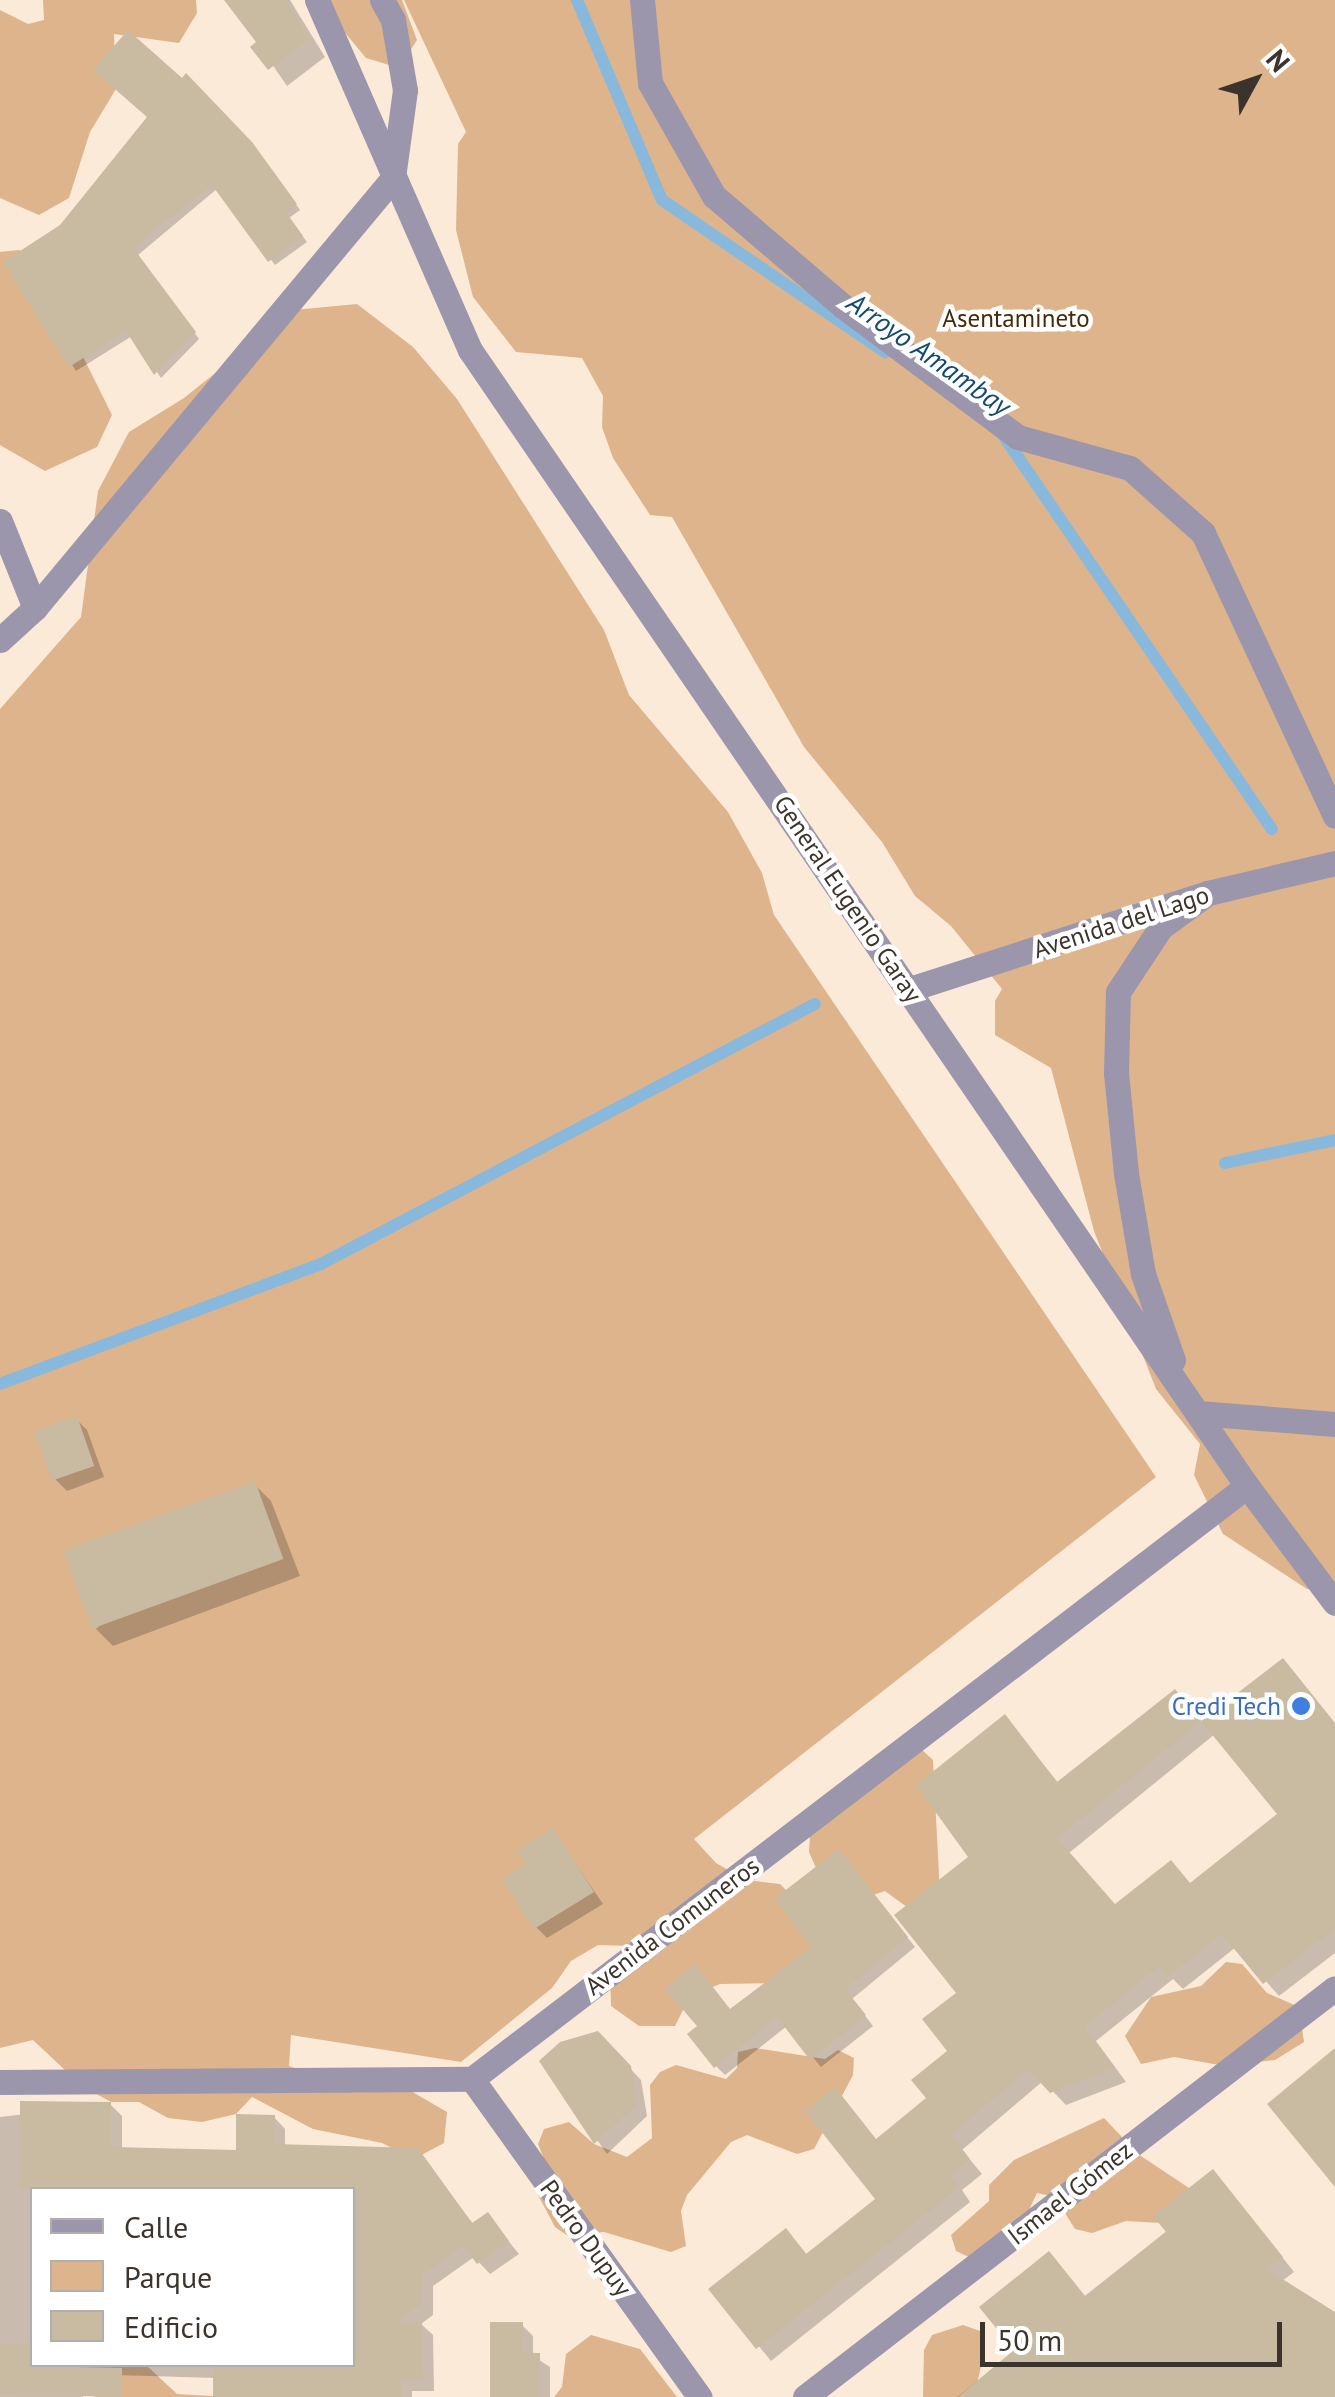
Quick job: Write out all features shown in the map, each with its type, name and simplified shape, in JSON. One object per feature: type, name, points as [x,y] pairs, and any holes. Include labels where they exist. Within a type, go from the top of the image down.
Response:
[{"type":"street","name":"General Eugenio Garay","points":[[317,0],[470,350],[1247,1486],[1335,1603]]},
{"type":"street","points":[[0,640],[35,608],[393,178],[406,90],[392,20],[382,0]]},
{"type":"street","points":[[642,0],[650,83],[714,196],[844,307],[1018,437],[1130,468],[1203,532],[1335,816]]},
{"type":"street","points":[[0,521],[35,608]]},
{"type":"street","name":"Avenida del Lago","points":[[910,989],[1208,893],[1335,863]]},
{"type":"street","points":[[1208,893],[1161,927],[1118,992],[1118,1090],[1140,1257],[1192,1403],[1335,1424]]},
{"type":"street","name":"Avenida Comuneros","points":[[472,2079],[1247,1486]]},
{"type":"street","name":"Ismael Gómez","points":[[805,2397],[1335,1988]]},
{"type":"street","points":[[0,2082],[472,2079]]},
{"type":"street","name":"Pedro Dupuy","points":[[472,2079],[700,2397]]},
{"type":"green space","points":[[43,0],[196,0],[197,13],[179,43],[114,34],[116,89],[90,132],[69,198],[39,215],[0,198],[0,10],[28,24],[44,20]]},
{"type":"green space","points":[[318,0],[402,0],[417,40],[399,68],[366,58]]},
{"type":"green space","name":"Asentamineto","points":[[404,0],[1335,0],[1335,1589],[1307,1589],[1223,1534],[1194,1475],[1200,1444],[1156,1389],[1094,1231],[1051,1068],[995,1035],[995,1001],[1002,989],[951,926],[915,896],[882,842],[804,747],[672,517],[650,515],[613,458],[602,427],[603,396],[582,358],[516,352],[473,297],[456,230],[458,144],[466,132]]},
{"type":"green space","points":[[19,250],[34,258],[112,415],[97,447],[45,471],[0,445],[0,252]]},
{"type":"green space","points":[[357,304],[413,347],[457,399],[604,630],[629,695],[728,812],[762,873],[774,915],[1156,1477],[694,1839],[716,1863],[746,1880],[780,1884],[825,1929],[787,1983],[720,1984],[690,1996],[675,2026],[639,2026],[611,2006],[610,1972],[632,1946],[598,1945],[571,1961],[552,1988],[461,2062],[291,2035],[289,2066],[321,2077],[390,2079],[447,2112],[444,2143],[414,2159],[382,2143],[313,2129],[252,2097],[236,2114],[202,2122],[168,2118],[139,2102],[111,2102],[82,2086],[33,2040],[0,2048],[0,709],[81,617],[98,491],[129,432],[184,398],[294,310]]},
{"type":"green space","points":[[920,1748],[933,1760],[940,1894],[911,1910],[885,1891],[870,1896],[816,1868],[809,1852],[810,1834]]},
{"type":"green space","points":[[1226,1962],[1242,1964],[1267,1993],[1299,2007],[1304,2042],[1275,2060],[1225,2066],[1174,2057],[1141,2064],[1125,2036],[1151,1997],[1201,1986]]},
{"type":"green space","points":[[755,2048],[825,2059],[838,2050],[854,2058],[853,2075],[814,2149],[797,2154],[747,2135],[731,2142],[687,2195],[681,2211],[686,2246],[671,2252],[604,2232],[568,2236],[555,2227],[538,2195],[544,2159],[538,2144],[544,2129],[569,2122],[594,2144],[627,2157],[652,2138],[650,2085],[660,2072],[676,2065],[726,2079],[737,2068],[738,2052]]},
{"type":"green space","points":[[1104,2118],[1138,2154],[1192,2190],[1161,2223],[1126,2221],[1092,2233],[1075,2229],[1055,2197],[1037,2193],[1023,2223],[973,2259],[956,2251],[951,2235],[989,2201],[989,2185],[1014,2160]]},
{"type":"green space","points":[[963,2325],[980,2331],[985,2349],[974,2397],[923,2397],[924,2350],[932,2335]]},
{"type":"green space","points":[[591,2335],[640,2349],[677,2397],[554,2397],[562,2387],[566,2354]]},
{"type":"green space","points":[[76,2367],[148,2367],[177,2394],[229,2397],[95,2397]]},
{"type":"building","points":[[224,0],[286,0],[309,39],[268,70],[250,47],[256,42]]},
{"type":"building","points":[[128,30],[182,78],[186,73],[252,142],[297,204],[286,212],[303,236],[268,262],[212,185],[134,249],[196,332],[154,375],[126,331],[69,367],[3,262],[60,225],[147,117],[93,70]]},
{"type":"building","points":[[77,1416],[94,1466],[52,1481],[34,1431]]},
{"type":"building","points":[[255,1481],[283,1559],[92,1629],[63,1551]]},
{"type":"building","points":[[1283,1658],[1335,1723],[1335,1928],[1263,1984],[1222,1934],[1167,1977],[1159,1966],[1084,2027],[1115,2068],[1050,2093],[1028,2069],[951,2135],[970,2159],[950,2175],[959,2187],[756,2349],[708,2289],[786,2228],[806,2254],[875,2199],[805,2111],[835,2087],[876,2139],[926,2098],[911,2080],[947,2051],[922,2019],[956,1993],[894,1915],[968,1857],[916,1785],[1005,1714],[1057,1782],[1175,1689],[1201,1721]],"holes":[[[1201,1721],[1277,1814],[1190,1883],[1171,1860],[1115,1904],[1057,1838]]]},
{"type":"building","points":[[553,1828],[594,1892],[534,1929],[502,1879],[526,1865],[517,1851]]},
{"type":"building","points":[[839,1849],[908,1937],[845,1989],[866,2015],[810,2060],[777,2017],[714,2068],[687,2034],[697,2026],[665,1989],[695,1964],[730,2009],[812,1947],[774,1899]]},
{"type":"building","points":[[598,2031],[631,2066],[637,2104],[594,2144],[539,2061],[560,2042]]},
{"type":"building","points":[[1335,2048],[1335,2187],[1267,2104]]},
{"type":"building","points":[[20,2101],[111,2102],[111,2147],[236,2150],[236,2114],[275,2115],[274,2144],[418,2148],[472,2223],[488,2212],[509,2241],[477,2264],[463,2246],[422,2275],[422,2303],[398,2321],[422,2321],[423,2380],[401,2380],[401,2397],[213,2397],[213,2367],[355,2367],[355,2187],[20,2190]]},
{"type":"building","points":[[1213,2169],[1283,2257],[1268,2270],[1335,2312],[1335,2397],[958,2397],[1014,2350],[979,2307],[1049,2251],[1086,2297],[1166,2232],[1153,2216]]},
{"type":"building","points":[[490,2322],[523,2322],[522,2353],[540,2353],[540,2397],[490,2397]]},
{"type":"building","points":[[30,2343],[30,2367],[122,2368],[122,2397],[0,2394],[0,2345]]},
{"type":"waterway","name":"Arroyo Amambay","points":[[577,0],[662,200],[885,352]]},
{"type":"waterway","name":"Arroyo Amambay","points":[[1003,435],[1272,829]]},
{"type":"waterway","points":[[0,1384],[321,1264],[815,1004]]},
{"type":"waterway","points":[[1225,1163],[1335,1140]]},
{"type":"place","name":"Credi Tech","points":[[1301,1706]]}]
